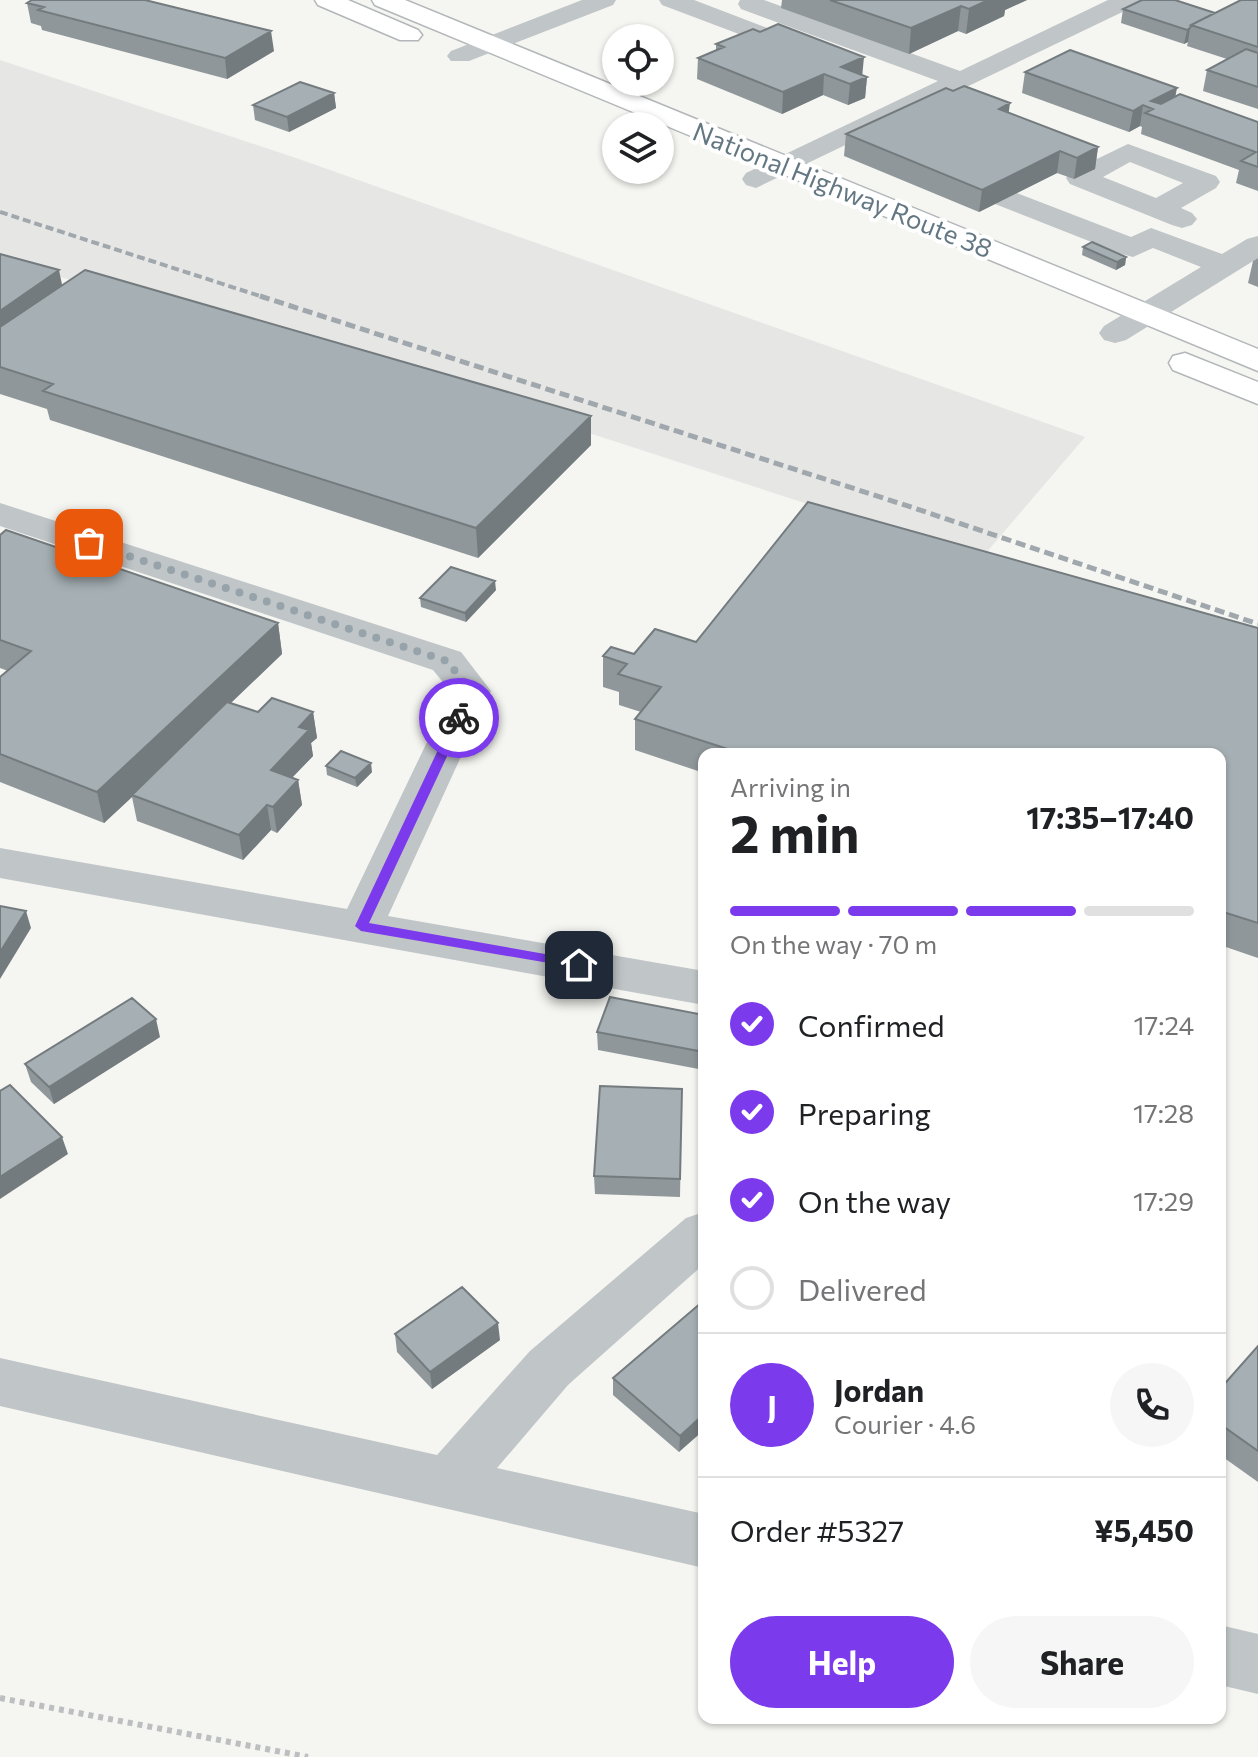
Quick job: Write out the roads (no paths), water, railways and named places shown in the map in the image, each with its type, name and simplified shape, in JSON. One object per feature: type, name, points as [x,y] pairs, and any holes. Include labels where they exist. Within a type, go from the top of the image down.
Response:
[{"type":"highway","points":[[327,0],[602,115]]},
{"type":"highway","name":"National Highway Route 38","points":[[384,0],[1258,361]]},
{"type":"highway","name":"National Highway Route 38","points":[[674,145],[1258,394]]},
{"type":"street","points":[[460,56],[604,0]]},
{"type":"street","points":[[671,0],[774,39]]},
{"type":"street","points":[[752,0],[750,4],[960,80]]},
{"type":"street","points":[[756,179],[1128,0]]},
{"type":"street","points":[[1036,44],[1066,54]]},
{"type":"street","points":[[928,167],[1133,248],[1184,218],[1159,209]]},
{"type":"street","points":[[1151,237],[1225,266]]},
{"type":"street","points":[[1091,323],[1146,314],[1258,245]]},
{"type":"street","points":[[0,514],[447,661],[471,691],[361,926]]},
{"type":"street","points":[[0,863],[698,987]]},
{"type":"street","points":[[448,1484],[549,1368],[698,1238]]},
{"type":"street","points":[[0,1382],[698,1540]]},
{"type":"street","points":[[1226,1656],[1258,1664]]},
{"type":"railway","points":[[0,212],[266,298]]},
{"type":"railway","points":[[260,296],[914,508],[1258,624]]}]
